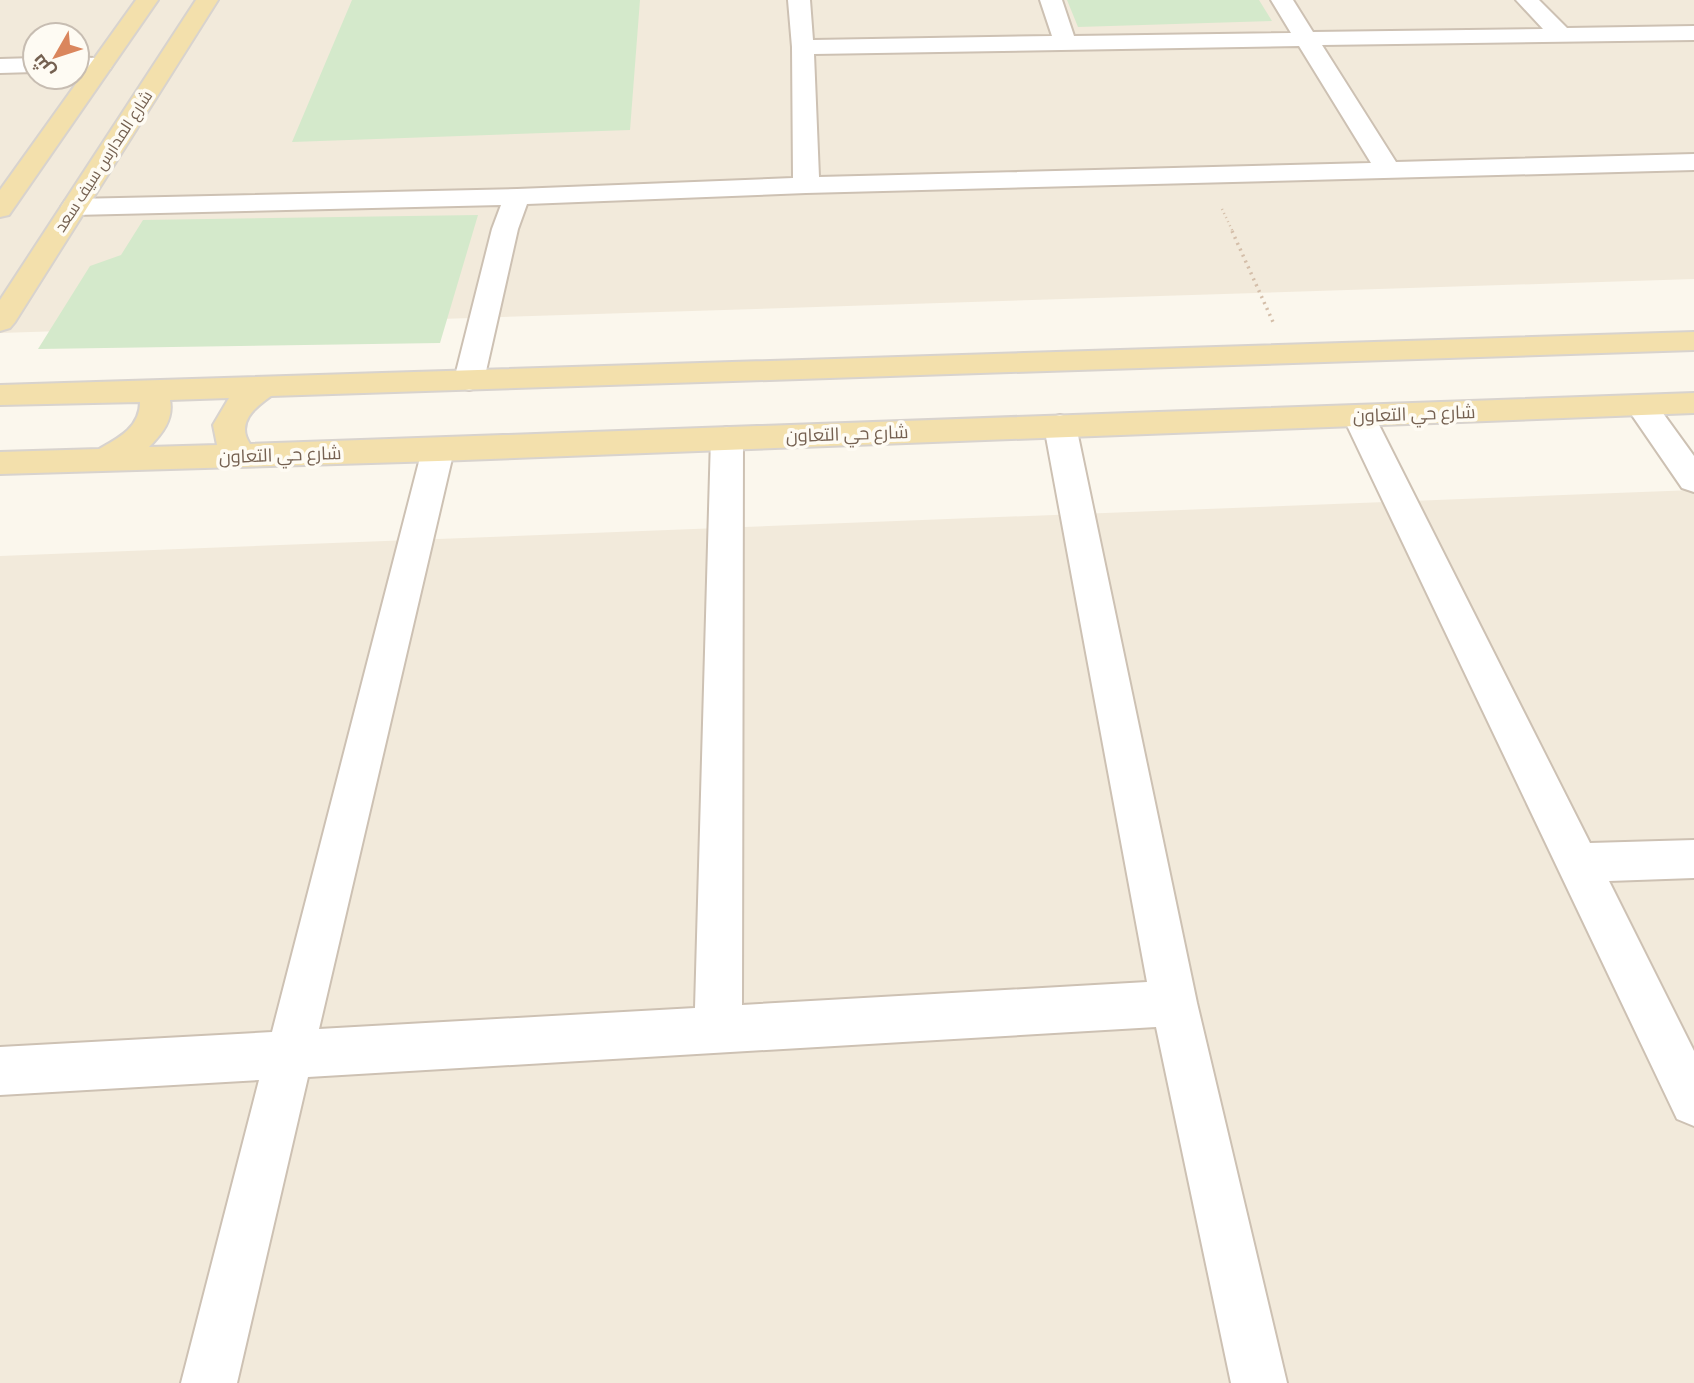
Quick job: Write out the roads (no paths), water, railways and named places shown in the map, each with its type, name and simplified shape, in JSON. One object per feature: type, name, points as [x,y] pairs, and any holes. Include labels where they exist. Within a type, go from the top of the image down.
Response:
[{"type":"main road","name":"شارع المدارس سيف سعد","points":[[0,209],[102,64],[175,4]]},
{"type":"main road","name":"شارع المدارس سيف سعد","points":[[0,322],[74,207],[175,4]]},
{"type":"main road","points":[[0,395],[1694,341]]},
{"type":"main road","points":[[241,455],[232,446],[228,434],[229,422],[236,409],[263,387]]},
{"type":"main road","points":[[106,459],[125,449],[151,425],[157,412],[157,400],[151,390]]},
{"type":"main road","name":"شارع حي التعاون","points":[[0,463],[438,450],[1694,403]]},
{"type":"street","points":[[799,0],[803,47],[806,185]]},
{"type":"street","points":[[1051,0],[1065,43]]},
{"type":"street","points":[[1282,0],[1388,170]]},
{"type":"street","points":[[1527,0],[1561,35]]},
{"type":"street","points":[[803,47],[1694,33]]},
{"type":"street","points":[[91,64],[102,64]]},
{"type":"street","points":[[0,66],[21,65]]},
{"type":"street","points":[[74,207],[517,197],[806,185],[1694,162]]},
{"type":"street","points":[[469,380],[505,229],[517,197]]},
{"type":"street","points":[[1641,405],[1694,480]]},
{"type":"street","points":[[1358,415],[1694,1102]]},
{"type":"street","points":[[1060,426],[1174,1003],[1259,1383]]},
{"type":"street","points":[[718,1029],[727,438]]},
{"type":"street","points":[[209,1383],[438,450]]},
{"type":"street","points":[[1577,863],[1694,859]]},
{"type":"street","points":[[0,1071],[1174,1003]]}]
